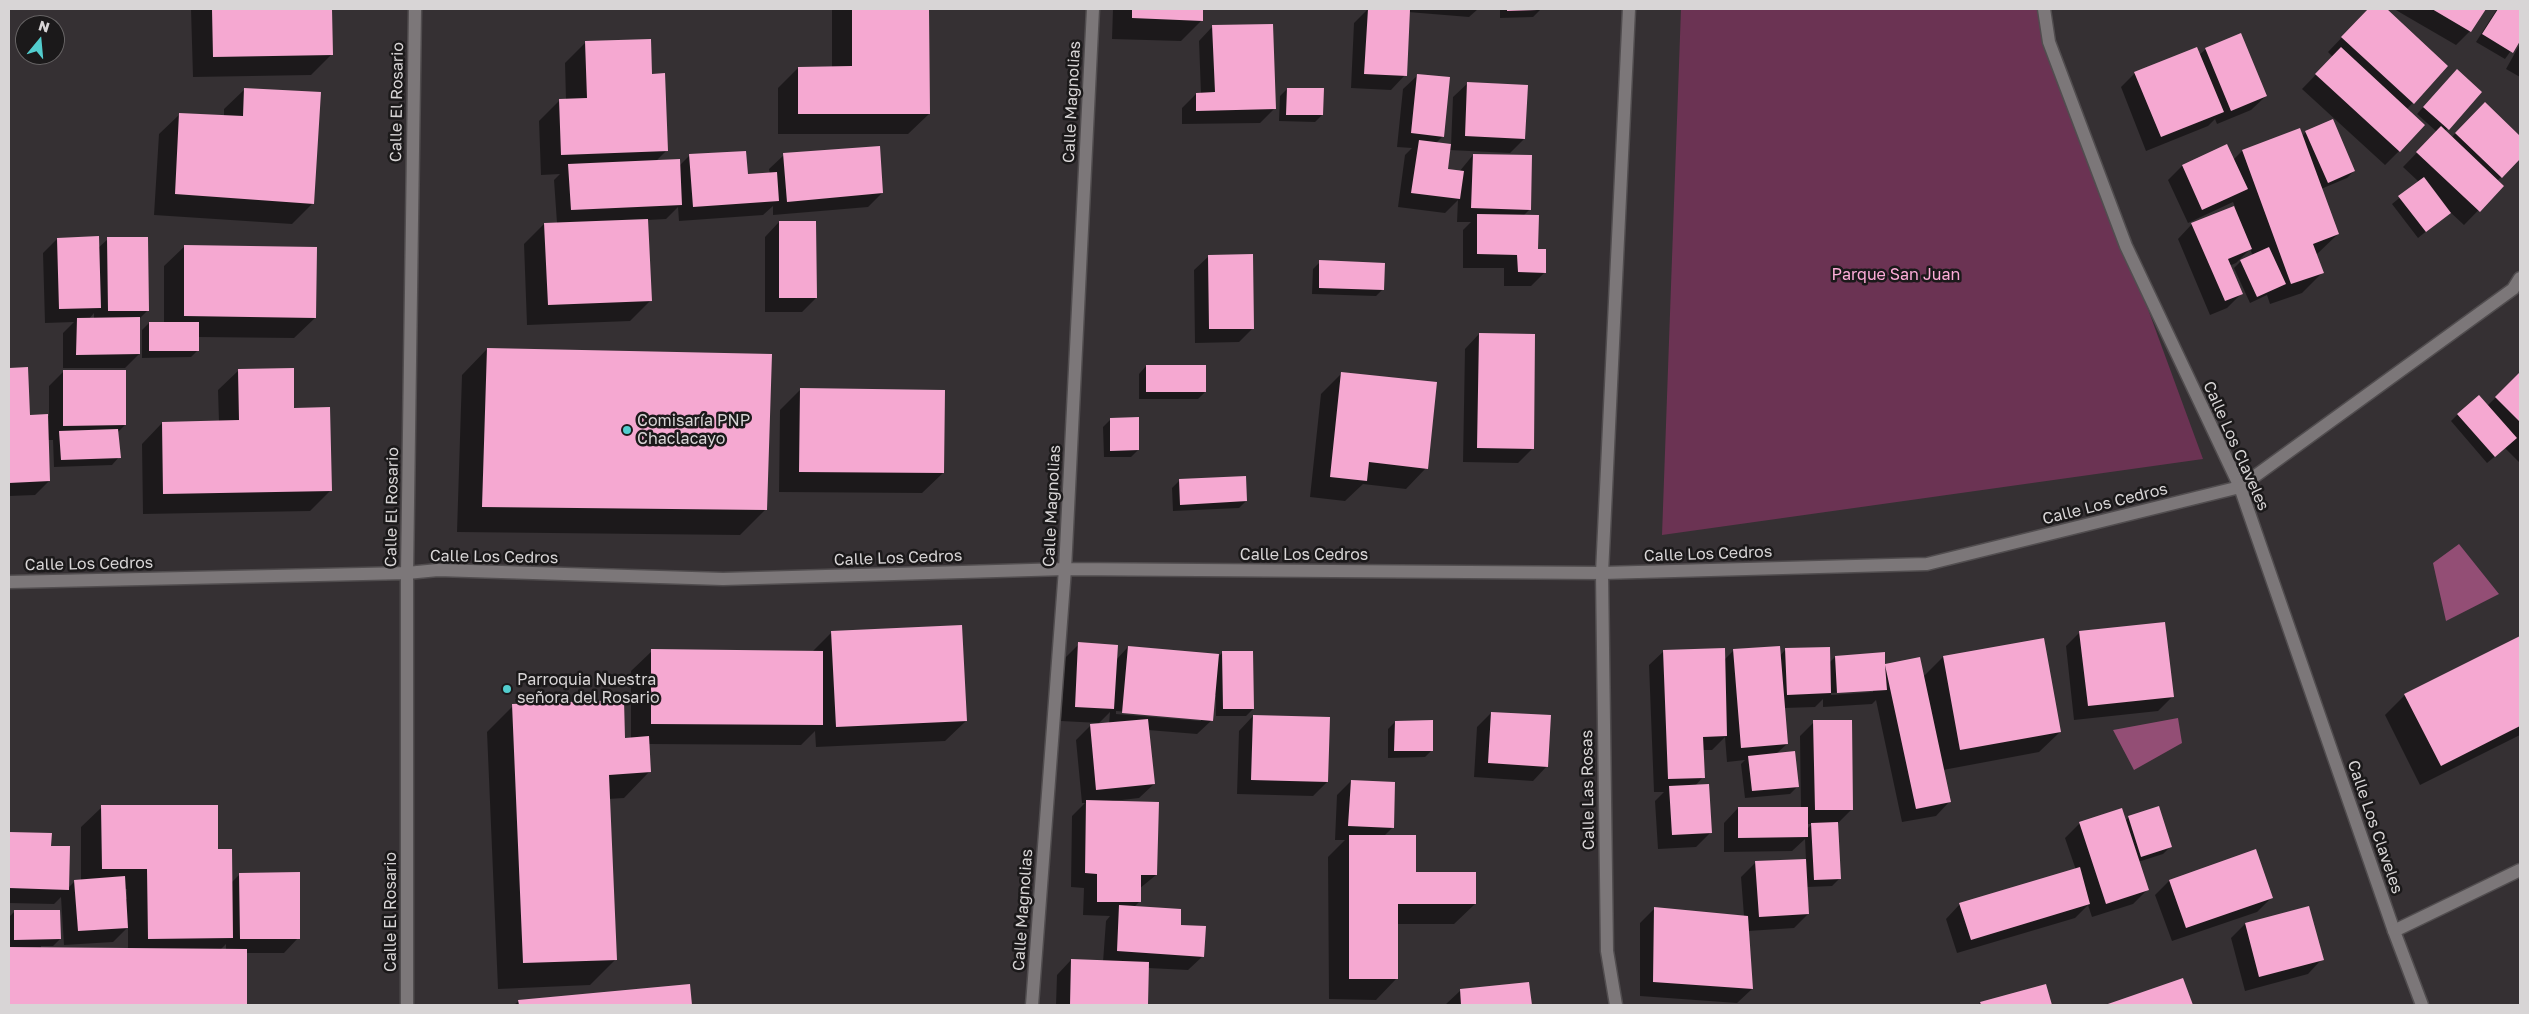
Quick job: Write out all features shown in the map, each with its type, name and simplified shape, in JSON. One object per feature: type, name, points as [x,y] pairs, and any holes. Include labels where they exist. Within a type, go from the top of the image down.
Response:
[{"type":"street","name":"Calle El Rosario","points":[[407,1005],[407,573],[415,9]]},
{"type":"street","name":"Calle Magnolias","points":[[1032,1005],[1065,569],[1093,9]]},
{"type":"street","name":"Calle Las Rosas","points":[[1616,1005],[1607,952],[1602,573],[1629,9]]},
{"type":"street","name":"Calle Los Claveles","points":[[2044,9],[2049,42],[2126,246],[2240,487],[2394,931],[2422,1005]]},
{"type":"street","name":"Calle Los Cedros","points":[[9,582],[407,573],[438,570],[723,580],[1065,569],[1602,573],[1927,564],[2240,487],[2513,289],[2520,278]]},
{"type":"street","points":[[2394,931],[2520,870]]},
{"type":"green space","name":"Parque San Juan","points":[[1681,9],[2049,9],[2051,45],[2203,459],[1662,535]]},
{"type":"shaded area","points":[[2459,544],[2499,594],[2446,621],[2433,563]]},
{"type":"shaded area","points":[[2178,718],[2182,743],[2134,770],[2113,730]]},
{"type":"building","points":[[212,9],[332,9],[333,55],[213,57]]},
{"type":"building","points":[[852,9],[929,9],[930,114],[798,114],[798,67],[852,66]]},
{"type":"building","points":[[1132,9],[1203,9],[1203,21],[1132,18]]},
{"type":"building","points":[[1368,9],[1410,10],[1407,76],[1364,74]]},
{"type":"building","points":[[1507,9],[1537,9],[1537,10],[1507,11]]},
{"type":"building","points":[[2368,9],[2387,9],[2448,66],[2414,104],[2341,37]]},
{"type":"building","points":[[2432,9],[2486,9],[2471,32]]},
{"type":"building","points":[[2498,9],[2520,9],[2520,41],[2513,53],[2482,34]]},
{"type":"building","points":[[1273,24],[1276,109],[1196,111],[1196,93],[1215,92],[1212,25]]},
{"type":"building","points":[[2241,33],[2267,96],[2231,111],[2205,48]]},
{"type":"building","points":[[651,39],[652,74],[665,73],[668,151],[561,155],[559,99],[587,98],[585,41]]},
{"type":"building","points":[[2197,47],[2224,112],[2161,137],[2134,72]]},
{"type":"building","points":[[2341,47],[2425,125],[2400,152],[2315,74]]},
{"type":"building","points":[[2457,69],[2482,92],[2449,130],[2423,107]]},
{"type":"building","points":[[1417,74],[1450,77],[1444,137],[1411,133]]},
{"type":"building","points":[[1467,82],[1528,85],[1525,139],[1465,136]]},
{"type":"building","points":[[244,88],[321,92],[314,204],[175,194],[179,113],[243,116]]},
{"type":"building","points":[[1287,88],[1324,88],[1323,115],[1286,115]]},
{"type":"building","points":[[2485,102],[2520,136],[2520,159],[2502,178],[2455,133]]},
{"type":"building","points":[[2333,119],[2355,171],[2328,183],[2305,131]]},
{"type":"building","points":[[2441,126],[2504,186],[2480,212],[2416,152]]},
{"type":"building","points":[[2300,128],[2339,234],[2313,244],[2324,273],[2291,284],[2242,150]]},
{"type":"building","points":[[1419,140],[1451,144],[1448,169],[1464,171],[1460,199],[1411,193]]},
{"type":"building","points":[[2227,144],[2248,189],[2202,210],[2182,165]]},
{"type":"building","points":[[880,146],[883,193],[787,202],[783,153]]},
{"type":"building","points":[[746,151],[748,174],[777,172],[779,201],[693,207],[689,154]]},
{"type":"building","points":[[1473,154],[1532,155],[1531,210],[1471,208]]},
{"type":"building","points":[[680,159],[682,205],[571,210],[568,164]]},
{"type":"building","points":[[2424,177],[2451,213],[2426,232],[2398,196]]},
{"type":"building","points":[[2234,206],[2252,249],[2228,259],[2243,294],[2225,301],[2191,223]]},
{"type":"building","points":[[1477,214],[1539,215],[1538,249],[1546,249],[1546,273],[1518,272],[1517,255],[1477,254]]},
{"type":"building","points":[[648,219],[652,301],[548,305],[544,223]]},
{"type":"building","points":[[779,221],[816,221],[817,298],[779,298]]},
{"type":"building","points":[[99,236],[101,308],[59,309],[57,238]]},
{"type":"building","points":[[107,237],[148,237],[149,311],[108,311]]},
{"type":"building","points":[[184,245],[317,247],[316,318],[184,316]]},
{"type":"building","points":[[2269,247],[2286,284],[2257,297],[2240,260]]},
{"type":"building","points":[[1253,254],[1254,329],[1209,329],[1208,255]]},
{"type":"building","points":[[1319,260],[1385,263],[1384,290],[1319,288]]},
{"type":"building","points":[[140,317],[140,354],[76,355],[77,318]]},
{"type":"building","points":[[149,322],[199,322],[199,351],[149,351]]},
{"type":"building","points":[[1479,333],[1535,334],[1534,449],[1477,448]]},
{"type":"building","name":"Comisaría PNP Chaclacayo","points":[[487,348],[772,354],[767,510],[482,507]]},
{"type":"building","points":[[1146,365],[1206,365],[1206,392],[1146,392]]},
{"type":"building","points":[[28,367],[30,415],[48,414],[50,481],[9,483],[9,368]]},
{"type":"building","points":[[294,368],[294,408],[330,407],[332,491],[163,494],[162,422],[239,420],[238,369]]},
{"type":"building","points":[[63,370],[126,370],[126,425],[63,426]]},
{"type":"building","points":[[1341,372],[1437,382],[1428,469],[1369,462],[1367,481],[1330,477]]},
{"type":"building","points":[[2520,372],[2520,422],[2495,397]]},
{"type":"building","points":[[800,388],[945,390],[944,473],[799,472]]},
{"type":"building","points":[[2479,395],[2517,438],[2495,457],[2457,414]]},
{"type":"building","points":[[1139,417],[1139,450],[1110,451],[1110,418]]},
{"type":"building","points":[[118,429],[121,458],[61,460],[59,431]]},
{"type":"building","points":[[1246,476],[1247,501],[1180,505],[1179,479]]},
{"type":"building","points":[[2165,622],[2174,697],[2088,706],[2079,631]]},
{"type":"building","points":[[962,625],[967,721],[836,727],[831,631]]},
{"type":"building","points":[[2520,636],[2520,726],[2441,766],[2404,694]]},
{"type":"building","points":[[2044,638],[2061,732],[1960,750],[1943,656]]},
{"type":"building","points":[[1078,642],[1118,645],[1114,709],[1075,707]]},
{"type":"building","points":[[1128,646],[1219,654],[1213,721],[1122,713]]},
{"type":"building","points":[[1780,646],[1788,744],[1741,748],[1733,649]]},
{"type":"building","points":[[1830,647],[1831,693],[1787,695],[1785,648]]},
{"type":"building","points":[[1725,648],[1727,736],[1703,737],[1705,778],[1668,779],[1663,650]]},
{"type":"building","points":[[651,649],[823,651],[823,725],[651,724]]},
{"type":"building","points":[[1222,651],[1253,651],[1254,709],[1223,709]]},
{"type":"building","points":[[1885,652],[1885,664],[1920,657],[1951,802],[1916,809],[1885,665],[1887,690],[1837,693],[1835,656]]},
{"type":"building","points":[[624,700],[625,738],[649,736],[651,772],[609,775],[617,960],[523,963],[512,704]]},
{"type":"building","points":[[1491,712],[1551,715],[1548,767],[1488,763]]},
{"type":"building","points":[[1253,715],[1330,717],[1328,782],[1251,780]]},
{"type":"building","points":[[1148,719],[1155,784],[1096,790],[1090,724]]},
{"type":"building","points":[[1433,720],[1433,751],[1394,751],[1395,721]]},
{"type":"building","points":[[1813,720],[1852,720],[1853,810],[1815,810]]},
{"type":"building","points":[[1795,751],[1799,787],[1752,791],[1748,756]]},
{"type":"building","points":[[1351,780],[1395,782],[1394,828],[1348,826]]},
{"type":"building","points":[[1709,784],[1712,833],[1672,835],[1669,786]]},
{"type":"building","points":[[1086,800],[1159,802],[1157,875],[1141,875],[1141,902],[1097,902],[1097,874],[1085,873]]},
{"type":"building","points":[[101,805],[218,805],[218,849],[232,849],[233,938],[148,939],[147,869],[102,869]]},
{"type":"building","points":[[2159,806],[2172,847],[2141,857],[2128,816]]},
{"type":"building","points":[[1738,807],[1808,807],[1808,837],[1738,838]]},
{"type":"building","points":[[2122,808],[2149,890],[2106,904],[2079,822]]},
{"type":"building","points":[[1838,822],[1841,879],[1814,880],[1811,823]]},
{"type":"building","points":[[9,832],[52,833],[51,846],[70,846],[69,890],[9,888]]},
{"type":"building","points":[[1349,835],[1416,835],[1416,872],[1476,872],[1476,904],[1398,904],[1398,979],[1349,979]]},
{"type":"building","points":[[2256,849],[2273,898],[2186,928],[2169,880]]},
{"type":"building","points":[[1806,859],[1809,914],[1759,917],[1755,861]]},
{"type":"building","points":[[2080,867],[2090,904],[1971,940],[1959,903]]},
{"type":"building","points":[[300,872],[300,939],[240,939],[239,873]]},
{"type":"building","points":[[125,876],[128,928],[78,931],[74,880]]},
{"type":"building","points":[[1119,905],[1181,909],[1181,925],[1206,926],[1204,957],[1117,951]]},
{"type":"building","points":[[2309,906],[2324,960],[2259,977],[2245,923]]},
{"type":"building","points":[[1654,907],[1748,916],[1753,989],[1653,982]]},
{"type":"building","points":[[14,910],[60,910],[61,939],[14,940]]},
{"type":"building","points":[[9,947],[247,949],[247,1005],[9,1005]]},
{"type":"building","points":[[1071,959],[1149,962],[1148,1005],[1070,1005]]},
{"type":"building","points":[[2183,978],[2193,1005],[2105,1005]]},
{"type":"building","points":[[1529,982],[1532,1005],[1461,1005],[1460,989]]},
{"type":"building","points":[[690,984],[692,1005],[519,1005],[518,1000]]},
{"type":"building","points":[[2046,984],[2052,1005],[1981,1005],[1980,1002]]},
{"type":"place","name":"Comisaría PNP Chaclacayo","points":[[627,430]]},
{"type":"place","name":"Parroquia Nuestra señora del Rosario","points":[[507,689]]}]
